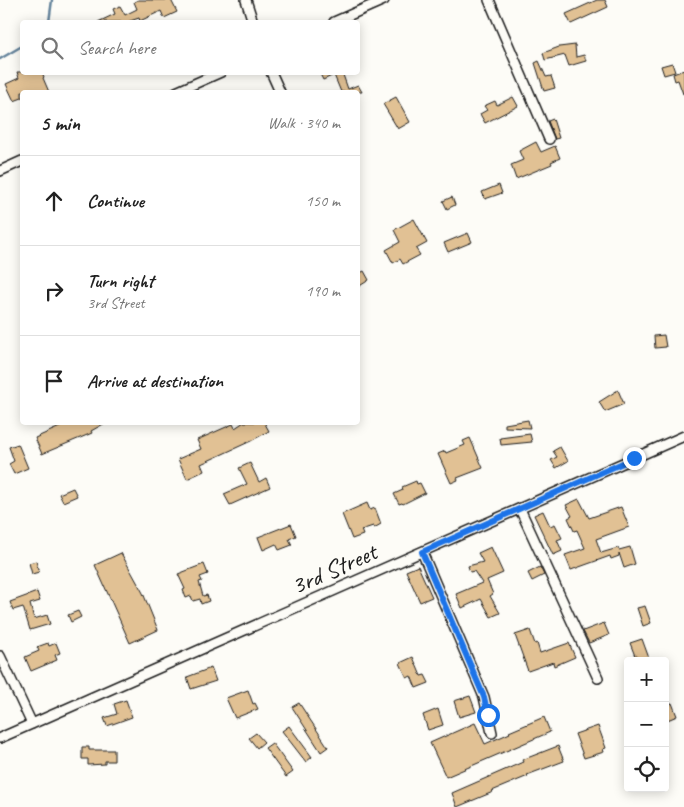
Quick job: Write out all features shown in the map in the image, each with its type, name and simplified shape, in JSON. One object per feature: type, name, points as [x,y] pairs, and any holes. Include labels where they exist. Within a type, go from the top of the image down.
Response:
[{"type":"street","points":[[246,0],[252,20]]},
{"type":"street","points":[[339,20],[384,0]]},
{"type":"street","points":[[489,0],[549,139]]},
{"type":"street","points":[[181,90],[215,75]]},
{"type":"street","points":[[272,75],[279,90]]},
{"type":"street","points":[[0,171],[20,162]]},
{"type":"street","name":"3rd Street","points":[[0,738],[684,436]]},
{"type":"street","points":[[520,509],[598,678]]},
{"type":"street","points":[[422,552],[484,697],[492,733]]},
{"type":"street","points":[[0,656],[32,724]]},
{"type":"building","points":[[138,0],[171,0],[177,12],[164,18],[161,11],[142,20],[139,18],[133,20],[102,20],[115,14],[113,9],[120,6],[125,15],[137,9],[134,2]]},
{"type":"building","points":[[597,0],[605,0],[608,7],[571,24],[566,14]]},
{"type":"building","points":[[575,45],[576,57],[584,55],[586,61],[569,66],[565,55],[545,60],[543,53],[559,47]]},
{"type":"building","points":[[539,61],[546,77],[551,76],[555,88],[544,91],[535,63]]},
{"type":"building","points":[[672,63],[675,72],[664,75],[661,66]]},
{"type":"building","points":[[684,70],[683,94],[678,80],[675,81],[673,74]]},
{"type":"building","points":[[17,72],[20,72],[20,75],[43,75],[48,90],[20,90],[20,99],[14,101],[6,84],[19,78]]},
{"type":"building","points":[[320,75],[334,75],[323,80]]},
{"type":"building","points":[[334,75],[343,75],[348,89],[358,85],[362,92],[360,90],[340,90]]},
{"type":"building","points":[[396,97],[410,122],[398,129],[383,104]]},
{"type":"building","points":[[513,97],[518,106],[485,123],[480,114],[487,110],[484,106],[495,101],[497,105]]},
{"type":"building","points":[[553,119],[559,138],[555,139],[548,121]]},
{"type":"building","points":[[536,142],[541,152],[555,146],[560,158],[551,162],[552,164],[516,179],[511,165],[523,160],[519,151]]},
{"type":"building","points":[[499,185],[502,193],[485,199],[482,192]]},
{"type":"building","points":[[452,197],[455,205],[447,209],[443,201]]},
{"type":"building","points":[[414,219],[427,243],[416,249],[420,255],[403,264],[400,259],[393,263],[386,250],[400,242],[394,230]]},
{"type":"building","points":[[468,233],[472,242],[448,252],[444,243]]},
{"type":"building","points":[[364,271],[369,280],[360,286],[360,273]]},
{"type":"building","points":[[664,335],[666,347],[655,348],[654,336]]},
{"type":"building","points":[[618,390],[624,404],[605,412],[599,402]]},
{"type":"building","points":[[528,420],[530,428],[505,427],[505,424]]},
{"type":"building","points":[[64,425],[102,425],[91,431],[92,433],[42,454],[35,438]]},
{"type":"building","points":[[231,425],[234,425],[235,428],[240,425],[266,425],[269,431],[201,464],[204,471],[187,479],[178,459],[201,449],[197,440]]},
{"type":"building","points":[[530,434],[532,442],[501,445],[500,438]]},
{"type":"building","points":[[470,438],[483,468],[457,478],[458,480],[451,483],[438,454],[445,451],[446,453],[465,445],[463,441]]},
{"type":"building","points":[[18,444],[28,468],[14,474],[9,464],[14,461],[9,447]]},
{"type":"building","points":[[560,447],[568,461],[556,468],[551,460],[557,457],[553,451]]},
{"type":"building","points":[[250,463],[259,482],[266,478],[270,487],[230,505],[224,494],[247,484],[239,468]]},
{"type":"building","points":[[416,481],[417,484],[420,483],[425,493],[403,504],[399,504],[394,494],[403,490],[402,487]]},
{"type":"building","points":[[73,488],[77,496],[63,502],[59,494]]},
{"type":"building","points":[[579,499],[589,518],[621,507],[629,527],[596,539],[601,553],[630,547],[635,564],[624,568],[619,553],[619,556],[611,559],[610,556],[571,570],[565,555],[585,548],[577,530],[574,531],[568,518],[572,516],[566,505]]},
{"type":"building","points":[[367,503],[370,510],[375,508],[381,524],[374,528],[373,526],[361,530],[363,535],[352,539],[342,514]]},
{"type":"building","points":[[543,511],[550,526],[555,524],[562,538],[557,540],[562,551],[553,555],[534,515]]},
{"type":"building","points":[[291,524],[296,536],[289,539],[292,545],[279,550],[276,544],[263,550],[258,537]]},
{"type":"building","points":[[491,547],[503,573],[487,580],[493,594],[490,596],[500,613],[491,617],[481,599],[462,608],[456,594],[482,583],[474,571],[470,572],[468,566],[483,562],[478,553]]},
{"type":"building","points":[[121,553],[143,593],[158,630],[130,643],[95,565]]},
{"type":"building","points":[[36,561],[39,572],[32,574],[29,563]]},
{"type":"building","points":[[204,564],[208,574],[200,577],[202,581],[199,582],[203,596],[207,595],[209,601],[201,604],[200,599],[193,601],[191,596],[186,598],[183,590],[185,589],[178,574]]},
{"type":"building","points":[[418,566],[432,597],[420,602],[406,571]]},
{"type":"building","points":[[540,567],[544,575],[532,581],[528,573]]},
{"type":"building","points":[[37,592],[40,601],[30,604],[34,619],[47,615],[50,624],[30,630],[23,607],[13,610],[10,602]]},
{"type":"building","points":[[645,606],[651,623],[643,626],[637,608]]},
{"type":"building","points":[[78,611],[81,617],[71,622],[68,615]]},
{"type":"building","points":[[604,623],[609,635],[589,643],[583,631]]},
{"type":"building","points":[[530,630],[540,653],[569,643],[575,657],[554,666],[553,662],[528,671],[515,635]]},
{"type":"building","points":[[642,639],[649,657],[635,656],[630,643]]},
{"type":"building","points":[[48,643],[49,646],[56,643],[60,653],[55,655],[57,660],[31,671],[25,657],[39,651],[37,647]]},
{"type":"building","points":[[413,657],[421,676],[425,675],[429,683],[416,688],[411,676],[407,678],[400,663]]},
{"type":"building","points":[[211,668],[216,681],[191,689],[187,677]]},
{"type":"building","points":[[248,690],[253,704],[255,703],[258,709],[235,718],[226,698]]},
{"type":"building","points":[[470,696],[476,712],[459,717],[454,701]]},
{"type":"building","points":[[126,700],[132,717],[107,726],[104,718],[117,714],[114,704]]},
{"type":"building","points":[[299,703],[328,747],[321,752],[292,707]]},
{"type":"building","points":[[672,703],[677,716],[669,719],[669,704]]},
{"type":"building","points":[[438,709],[443,725],[428,730],[423,715]]},
{"type":"building","points":[[544,717],[550,732],[446,777],[430,743],[475,723],[485,744]]},
{"type":"building","points":[[289,726],[312,757],[306,762],[282,731]]},
{"type":"building","points":[[598,726],[606,748],[603,749],[604,752],[584,758],[575,734]]},
{"type":"building","points":[[256,733],[264,742],[257,748],[249,738]]},
{"type":"building","points":[[272,743],[293,772],[286,777],[265,748]]},
{"type":"building","points":[[558,746],[564,761],[527,775],[457,807],[452,793],[523,762],[522,760]]},
{"type":"building","points":[[82,747],[89,747],[89,750],[114,750],[114,761],[105,761],[105,764],[88,765],[88,759],[82,759]]},
{"type":"waterway","points":[[49,20],[52,0]]},
{"type":"waterway","points":[[0,59],[20,47]]},
{"type":"route","points":[[488,715],[484,697],[422,552],[634,458]]}]
